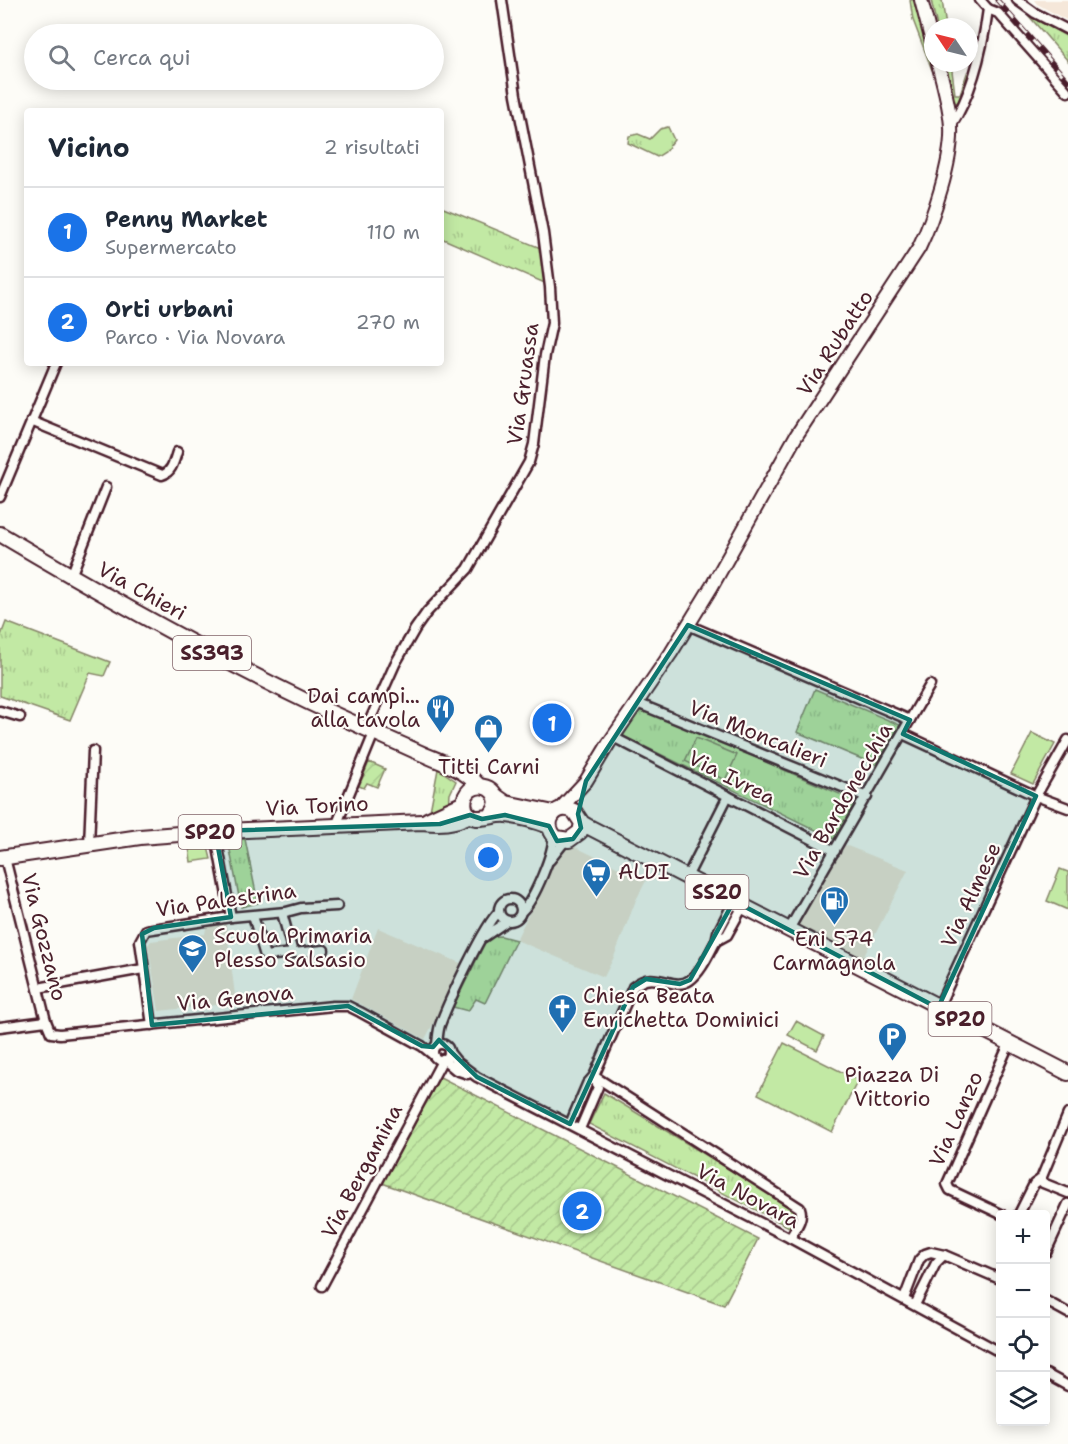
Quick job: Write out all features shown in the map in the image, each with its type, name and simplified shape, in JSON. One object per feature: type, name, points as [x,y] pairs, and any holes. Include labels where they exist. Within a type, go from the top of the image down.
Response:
[{"type":"main road","name":"Via Chieri","points":[[0,534],[71,576],[236,666],[430,758],[452,771],[461,782],[467,804]]},
{"type":"main road","name":"Via Chieri","points":[[430,758],[453,765],[471,777],[479,786]]},
{"type":"main road","points":[[479,786],[489,788],[496,796],[496,806],[491,815],[478,819],[467,804],[470,790],[479,786]]},
{"type":"main road","name":"SS20","points":[[496,796],[506,803],[559,827]]},
{"type":"main road","name":"Via Torino","points":[[3,858],[140,837],[215,831],[422,822],[467,804]]},
{"type":"main road","name":"SS20","points":[[559,827],[570,808],[580,818],[686,880]]},
{"type":"main road","name":"SS20","points":[[491,815],[505,814],[519,817],[602,841],[686,880],[851,963]]},
{"type":"main road","points":[[559,827],[581,828],[580,818]]},
{"type":"main road","name":"SP20","points":[[851,963],[1068,1073]]},
{"type":"street","name":"Via Gruassa","points":[[336,826],[396,664],[427,612],[468,569],[529,462],[534,444],[545,355],[552,323],[550,287],[545,245],[516,95],[502,0]]},
{"type":"street","points":[[921,0],[926,18]]},
{"type":"street","points":[[980,0],[1004,20],[1068,92]]},
{"type":"street","points":[[1017,0],[1035,13],[1068,30]]},
{"type":"street","points":[[951,127],[962,109],[969,89],[986,28],[988,9]]},
{"type":"street","name":"Via Rubatto","points":[[586,781],[688,626],[796,436],[919,249],[930,222],[945,169],[951,127],[940,72]]},
{"type":"street","points":[[0,497],[55,366]]},
{"type":"street","points":[[31,421],[162,475],[171,469],[177,452]]},
{"type":"street","points":[[71,576],[106,487]]},
{"type":"street","points":[[688,626],[910,720]]},
{"type":"street","name":"Via Bardonecchia","points":[[787,931],[867,797],[930,685]]},
{"type":"street","name":"Via Moncalieri","points":[[637,703],[867,797]]},
{"type":"street","points":[[0,711],[20,717]]},
{"type":"street","points":[[903,734],[1036,796],[1068,808]]},
{"type":"street","name":"Via Ivrea","points":[[613,737],[835,851]]},
{"type":"street","name":"Via Almese","points":[[939,1008],[1036,796],[1068,740]]},
{"type":"street","points":[[89,845],[93,751]]},
{"type":"street","points":[[580,818],[586,781]]},
{"type":"street","points":[[548,863],[559,827],[586,781]]},
{"type":"street","points":[[686,880],[728,796]]},
{"type":"street","points":[[480,941],[489,932],[507,921],[516,920],[530,901],[548,863],[559,827]]},
{"type":"street","points":[[215,831],[231,917]]},
{"type":"street","name":"Via Gozzano","points":[[3,858],[47,1023]]},
{"type":"street","points":[[440,1052],[442,1021],[492,917],[499,912],[502,902],[510,899],[517,901],[526,897],[535,888]]},
{"type":"street","points":[[517,901],[522,911]]},
{"type":"street","name":"Via Palestrina","points":[[152,1024],[140,941],[146,930],[231,917],[282,913],[301,908],[337,906]]},
{"type":"street","points":[[570,1124],[633,987],[646,979],[654,978],[680,984],[690,980],[716,940],[718,932],[737,906]]},
{"type":"street","points":[[499,912],[502,919],[507,921]]},
{"type":"street","points":[[282,913],[293,953]]},
{"type":"street","points":[[253,916],[265,956],[324,950]]},
{"type":"street","points":[[38,988],[143,969]]},
{"type":"street","name":"Via Genova","points":[[47,1023],[51,1033],[60,1034],[348,1006],[422,1046],[440,1052]]},
{"type":"street","points":[[0,1027],[47,1023]]},
{"type":"street","name":"Via Lanzo","points":[[996,1213],[950,1190],[947,1184],[1009,1044]]},
{"type":"street","name":"Via Bergamina","points":[[322,1286],[435,1072],[440,1052]]},
{"type":"street","name":"Via Novara","points":[[440,1052],[456,1070],[477,1077],[580,1129],[790,1238],[996,1350]]},
{"type":"street","points":[[580,1129],[598,1087],[594,1076]]},
{"type":"street","points":[[594,1076],[800,1208],[801,1219],[790,1238]]},
{"type":"street","points":[[1021,1210],[1034,1184],[1041,1179],[1068,1114]]},
{"type":"street","points":[[1041,1179],[1043,1183],[1068,1193]]},
{"type":"street","points":[[1050,1235],[1068,1204]]},
{"type":"street","points":[[904,1299],[919,1260],[931,1252],[944,1255],[996,1277]]},
{"type":"street","points":[[915,1305],[936,1263],[944,1255]]},
{"type":"street","points":[[1050,1303],[1068,1313]]},
{"type":"street","points":[[1050,1376],[1068,1386]]},
{"type":"highlighted area","points":[[688,625],[910,720],[903,734],[1036,796],[938,1008],[734,901],[690,980],[680,984],[646,979],[633,987],[570,1124],[477,1077],[439,1040],[433,1047],[422,1046],[348,1006],[152,1025],[142,934],[154,928],[231,917],[215,831],[440,824],[470,815],[482,819],[505,815],[549,826],[557,841],[573,839],[581,828],[578,814],[586,781]]},
{"type":"shaded area","points":[[1034,0],[1068,0],[1068,21],[1037,4]]},
{"type":"shaded area","points":[[567,843],[646,881],[604,977],[516,940],[554,862]]},
{"type":"shaded area","points":[[845,845],[908,870],[862,960],[796,927]]},
{"type":"shaded area","name":"Scuola Primaria Plesso Salsasio","points":[[207,922],[226,924],[236,1003],[159,1011],[148,945],[151,941],[205,934]]},
{"type":"shaded area","points":[[378,928],[465,965],[425,1039],[351,999]]},
{"type":"green space","points":[[910,0],[918,0],[924,25],[924,49],[913,20]]},
{"type":"green space","points":[[931,0],[942,0],[945,18],[935,18]]},
{"type":"green space","points":[[1028,15],[1068,37],[1068,61]]},
{"type":"green space","points":[[947,72],[952,72],[955,94],[960,94],[967,73],[968,76],[958,103],[953,102]]},
{"type":"green space","points":[[668,127],[674,140],[665,152],[657,157],[628,143],[629,136],[638,134],[650,139],[660,129]]},
{"type":"green space","points":[[444,208],[543,249],[547,284],[444,239]]},
{"type":"green space","points":[[6,622],[110,662],[104,676],[90,673],[70,720],[0,696],[0,638]]},
{"type":"green space","points":[[815,689],[900,725],[876,765],[797,732]]},
{"type":"green space","points":[[641,708],[856,801],[834,839],[623,736]]},
{"type":"green space","points":[[1032,733],[1055,744],[1033,784],[1011,774]]},
{"type":"green space","points":[[696,738],[737,755],[725,780],[685,761]]},
{"type":"green space","points":[[369,762],[385,769],[377,787],[367,783],[364,788],[359,786]]},
{"type":"green space","points":[[438,769],[456,781],[450,794],[449,805],[430,811]]},
{"type":"green space","points":[[206,839],[211,859],[191,862],[188,840]]},
{"type":"green space","points":[[245,839],[258,903],[241,907],[228,840]]},
{"type":"green space","points":[[1060,869],[1068,872],[1068,910],[1047,901]]},
{"type":"green space","points":[[501,936],[516,940],[485,1003],[476,999],[468,1011],[453,1007],[488,937]]},
{"type":"green space","points":[[796,1021],[824,1036],[817,1050],[788,1035]]},
{"type":"green space","points":[[784,1043],[858,1080],[832,1132],[758,1094]]},
{"type":"green space","points":[[440,1077],[758,1239],[724,1305],[382,1183]]},
{"type":"green space","points":[[604,1093],[798,1211],[789,1227],[589,1124]]},
{"type":"railway","points":[[997,0],[1068,81]]},
{"type":"place","name":"Penny Market","points":[[552,723]]},
{"type":"place","name":"Dai campi... alla tavola","points":[[441,734]]},
{"type":"place","name":"Titti Carni","points":[[489,754]]},
{"type":"place","name":"ALDI","points":[[597,898]]},
{"type":"place","name":"Eni 574 Carmagnola","points":[[834,926]]},
{"type":"place","name":"Scuola Primaria Plesso Salsasio","points":[[193,974]]},
{"type":"place","name":"Chiesa Beata Enrichetta Dominici","points":[[562,1034]]},
{"type":"place","name":"Piazza Di Vittorio","points":[[892,1062]]},
{"type":"place","name":"Orti urbani","points":[[582,1211]]}]
